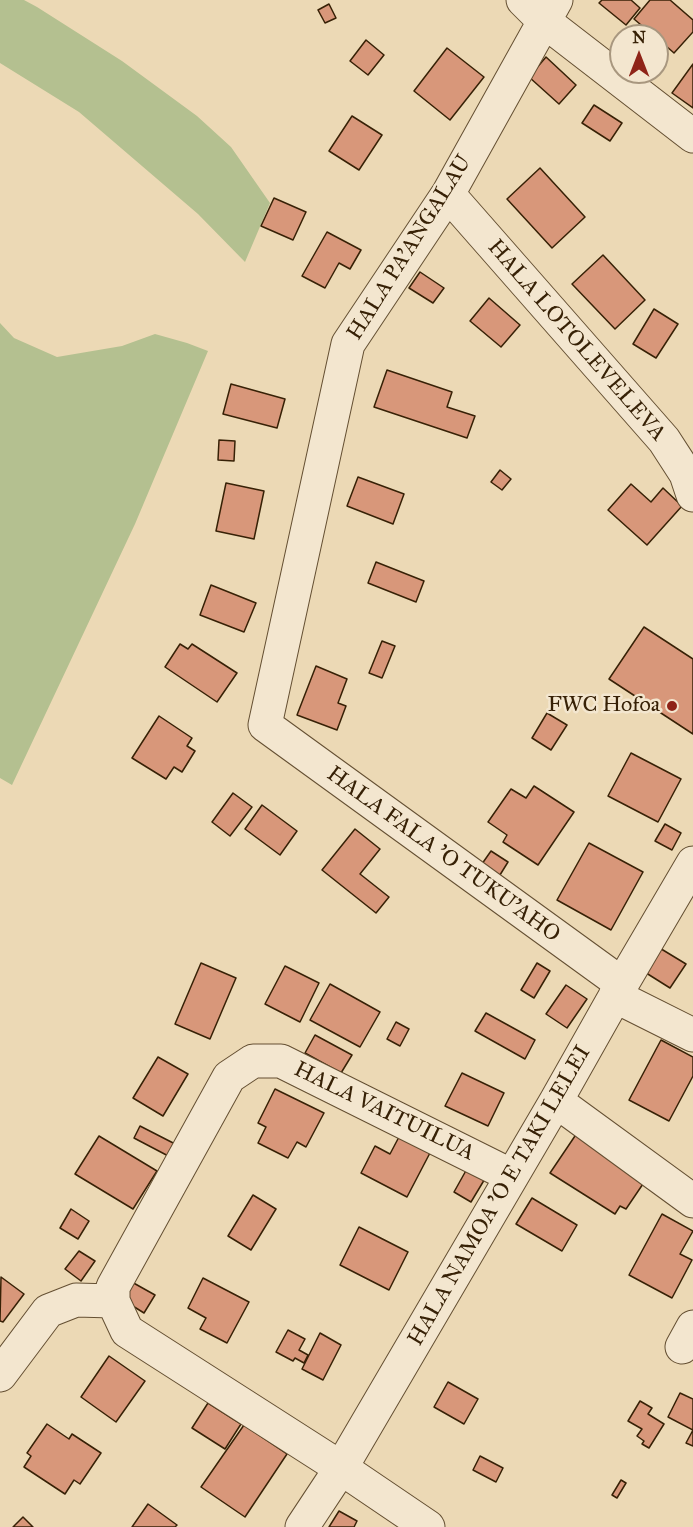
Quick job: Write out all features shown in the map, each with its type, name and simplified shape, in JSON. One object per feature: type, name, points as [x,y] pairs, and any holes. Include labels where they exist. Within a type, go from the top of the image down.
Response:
[{"type":"street","points":[[541,7],[693,136]]},
{"type":"street","name":"HALA PA'ANGALAU","points":[[265,726],[348,344],[448,194],[541,7]]},
{"type":"street","name":"HALA LOTOLEVELEVA","points":[[448,194],[664,440],[686,474],[693,495]]},
{"type":"street","name":"HALA FALA 'O TUKU'AHO","points":[[265,726],[619,990],[693,1035]]},
{"type":"street","name":"HALA NAMOA 'O E TAKI LELEI","points":[[302,1527],[341,1468],[693,863]]},
{"type":"street","name":"HALA VAITUILUA","points":[[113,1301],[113,1287],[229,1077],[252,1061],[281,1061],[512,1176]]},
{"type":"street","points":[[556,1101],[693,1202]]},
{"type":"street","points":[[0,1375],[48,1311],[76,1300],[113,1301],[127,1331],[341,1468],[428,1527]]},
{"type":"green space","points":[[0,0],[24,0],[122,61],[197,116],[231,147],[270,203],[245,262],[198,214],[79,112],[0,63]]},
{"type":"green space","points":[[0,323],[14,338],[57,357],[122,346],[155,334],[208,351],[135,524],[12,785],[0,778]]},
{"type":"building","points":[[602,0],[631,0],[640,8],[625,24],[599,3]]},
{"type":"building","points":[[650,0],[670,0],[693,20],[693,32],[674,53],[669,49],[669,24],[640,24],[634,19]]},
{"type":"building","points":[[329,4],[336,18],[325,23],[318,10]]},
{"type":"building","points":[[366,40],[384,55],[368,75],[350,61]]},
{"type":"building","points":[[447,48],[484,77],[450,120],[414,91]]},
{"type":"building","points":[[546,57],[576,85],[559,104],[529,77]]},
{"type":"building","points":[[693,64],[693,108],[672,93]]},
{"type":"building","points":[[594,105],[622,123],[610,141],[582,123]]},
{"type":"building","points":[[352,116],[382,135],[359,170],[329,151]]},
{"type":"building","points":[[540,168],[585,217],[552,248],[507,199]]},
{"type":"building","points":[[274,198],[306,212],[293,240],[261,226]]},
{"type":"building","points":[[327,232],[361,250],[350,269],[339,263],[325,288],[302,276]]},
{"type":"building","points":[[603,255],[645,300],[615,329],[572,284]]},
{"type":"building","points":[[420,272],[444,288],[433,303],[409,288]]},
{"type":"building","points":[[489,298],[520,325],[501,347],[470,321]]},
{"type":"building","points":[[654,309],[678,324],[656,358],[633,344]]},
{"type":"building","points":[[387,370],[452,392],[447,407],[475,416],[467,438],[374,407]]},
{"type":"building","points":[[231,384],[285,399],[277,428],[223,414]]},
{"type":"building","points":[[219,440],[235,441],[234,461],[218,460]]},
{"type":"building","points":[[500,470],[511,479],[502,490],[491,482]]},
{"type":"building","points":[[358,477],[404,494],[393,524],[347,506]]},
{"type":"building","points":[[226,483],[264,491],[254,539],[216,531]]},
{"type":"building","points":[[631,484],[651,502],[663,488],[682,506],[647,545],[608,510]]},
{"type":"building","points":[[376,562],[424,581],[416,602],[368,583]]},
{"type":"building","points":[[211,585],[256,603],[244,632],[200,615]]},
{"type":"building","name":"FWC Hofoa","points":[[644,627],[693,659],[693,734],[609,679]]},
{"type":"building","points":[[382,641],[395,646],[382,678],[369,673]]},
{"type":"building","points":[[180,644],[188,649],[192,644],[237,673],[217,702],[165,667]]},
{"type":"building","points":[[316,666],[347,679],[338,703],[346,706],[337,730],[297,715]]},
{"type":"building","points":[[547,713],[567,725],[551,750],[532,738]]},
{"type":"building","points":[[159,716],[192,738],[187,746],[195,751],[182,772],[174,767],[166,779],[132,758]]},
{"type":"building","points":[[631,753],[681,779],[658,822],[608,796]]},
{"type":"building","points":[[534,786],[574,812],[538,865],[503,842],[507,835],[488,822],[511,789],[526,798]]},
{"type":"building","points":[[233,793],[252,807],[230,836],[212,822]]},
{"type":"building","points":[[262,805],[297,831],[280,855],[245,829]]},
{"type":"building","points":[[665,824],[681,833],[672,850],[655,841]]},
{"type":"building","points":[[355,829],[380,849],[360,874],[389,897],[376,913],[322,870]]},
{"type":"building","points":[[589,843],[643,872],[611,930],[557,900]]},
{"type":"building","points":[[491,851],[508,862],[495,883],[477,871]]},
{"type":"building","points":[[658,947],[686,964],[670,988],[643,971]]},
{"type":"building","points":[[201,963],[236,978],[210,1039],[175,1024]]},
{"type":"building","points":[[537,963],[550,971],[534,998],[521,990]]},
{"type":"building","points":[[285,966],[319,983],[300,1022],[265,1004]]},
{"type":"building","points":[[330,984],[380,1012],[360,1047],[310,1020]]},
{"type":"building","points":[[566,985],[587,999],[567,1028],[546,1014]]},
{"type":"building","points":[[486,1013],[535,1040],[525,1059],[475,1031]]},
{"type":"building","points":[[396,1022],[409,1029],[400,1046],[387,1039]]},
{"type":"building","points":[[315,1035],[352,1055],[341,1073],[305,1053]]},
{"type":"building","points":[[661,1040],[693,1057],[693,1076],[669,1121],[629,1100]]},
{"type":"building","points":[[158,1057],[188,1074],[163,1116],[133,1098]]},
{"type":"building","points":[[462,1073],[504,1093],[488,1126],[445,1106]]},
{"type":"building","points":[[275,1089],[324,1113],[306,1147],[297,1142],[288,1158],[258,1143],[266,1127],[258,1123]]},
{"type":"building","points":[[140,1126],[181,1147],[174,1159],[134,1138]]},
{"type":"building","points":[[577,1133],[647,1178],[626,1209],[620,1206],[615,1214],[550,1173]]},
{"type":"building","points":[[400,1135],[431,1151],[407,1197],[361,1173],[375,1146],[390,1154]]},
{"type":"building","points":[[99,1136],[157,1171],[133,1209],[75,1174]]},
{"type":"building","points":[[468,1167],[486,1177],[471,1202],[454,1192]]},
{"type":"building","points":[[253,1195],[276,1209],[251,1250],[228,1236]]},
{"type":"building","points":[[532,1198],[577,1225],[562,1251],[516,1224]]},
{"type":"building","points":[[71,1209],[89,1221],[78,1239],[60,1228]]},
{"type":"building","points":[[662,1214],[693,1231],[680,1254],[692,1260],[672,1298],[629,1275]]},
{"type":"building","points":[[359,1227],[408,1252],[389,1290],[340,1265]]},
{"type":"building","points":[[79,1251],[95,1261],[81,1281],[65,1269]]},
{"type":"building","points":[[1,1277],[24,1294],[3,1322],[0,1321]]},
{"type":"building","points":[[203,1278],[249,1302],[227,1343],[200,1329],[206,1318],[188,1308]]},
{"type":"building","points":[[130,1281],[155,1295],[144,1313],[120,1298]]},
{"type":"building","points":[[288,1330],[305,1339],[299,1350],[308,1355],[304,1363],[295,1358],[293,1361],[276,1352]]},
{"type":"building","points":[[320,1333],[341,1345],[323,1380],[302,1369]]},
{"type":"building","points":[[109,1356],[145,1381],[116,1422],[81,1397]]},
{"type":"building","points":[[448,1382],[478,1399],[464,1424],[434,1407]]},
{"type":"building","points":[[680,1393],[693,1399],[693,1430],[668,1417]]},
{"type":"building","points":[[640,1401],[652,1408],[648,1414],[664,1424],[649,1448],[642,1444],[644,1441],[637,1436],[642,1429],[628,1421]]},
{"type":"building","points":[[208,1403],[241,1424],[225,1449],[192,1428]]},
{"type":"building","points":[[47,1424],[69,1439],[72,1434],[101,1453],[80,1484],[74,1480],[65,1494],[24,1467],[31,1456],[27,1453]]},
{"type":"building","points":[[244,1425],[287,1454],[245,1517],[201,1487]]},
{"type":"building","points":[[693,1430],[693,1446],[686,1443]]},
{"type":"building","points":[[480,1456],[503,1468],[496,1482],[473,1470]]},
{"type":"building","points":[[621,1480],[626,1483],[617,1498],[612,1495]]},
{"type":"building","points":[[148,1504],[177,1525],[175,1527],[132,1527]]},
{"type":"building","points":[[339,1511],[357,1521],[354,1527],[329,1527]]},
{"type":"building","points":[[23,1517],[33,1527],[13,1527]]},
{"type":"place","name":"FWC Hofoa","points":[[672,706]]}]
